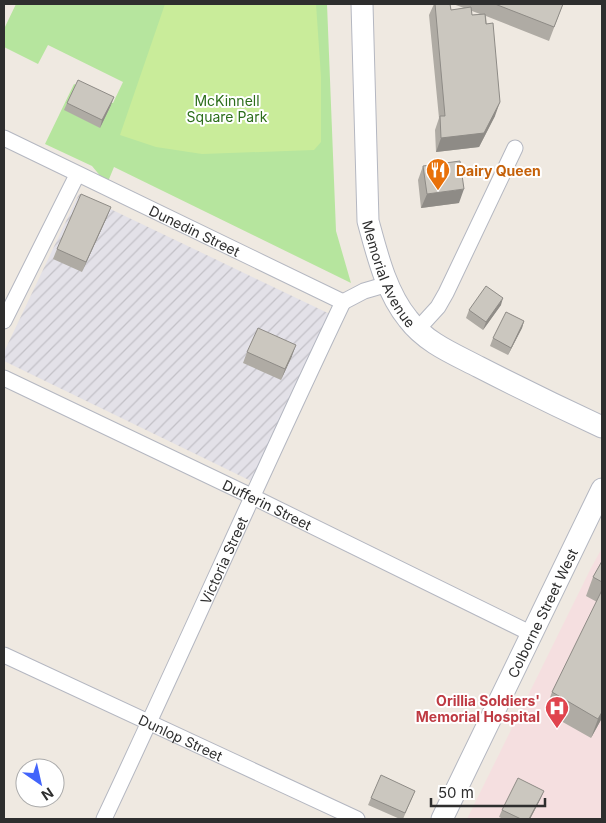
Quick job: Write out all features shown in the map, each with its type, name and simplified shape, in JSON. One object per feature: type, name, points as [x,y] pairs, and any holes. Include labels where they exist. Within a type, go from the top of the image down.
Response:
[{"type":"main road","name":"Memorial Avenue","points":[[362,4],[368,221],[378,256],[398,305],[417,330],[435,344],[507,382],[602,427]]},
{"type":"main road","name":"Colborne Street West","points":[[442,819],[602,489]]},
{"type":"street","name":"Dunedin Street","points":[[4,138],[77,175],[343,302]]},
{"type":"street","points":[[417,330],[438,308],[515,148]]},
{"type":"street","points":[[4,321],[77,175]]},
{"type":"street","points":[[343,302],[364,291],[388,284]]},
{"type":"street","name":"Victoria Street","points":[[104,819],[251,496],[343,302]]},
{"type":"street","name":"Dufferin Street","points":[[4,378],[251,496],[532,634]]},
{"type":"street","name":"Dunlop Street","points":[[4,655],[357,819]]},
{"type":"shaded area","points":[[79,194],[332,315],[251,481],[4,361],[4,352]]},
{"type":"shaded area","name":"Orillia Soldiers' Memorial Hospital","points":[[602,548],[602,819],[467,819],[591,568]]},
{"type":"green space","name":"McKinnell Square Park","points":[[16,4],[327,4],[336,231],[351,283],[114,167],[107,184],[92,166],[45,144],[74,84],[113,103],[123,82],[48,45],[38,64],[4,47],[4,29]]},
{"type":"green space","points":[[165,4],[316,4],[321,77],[321,142],[314,150],[202,154],[156,147],[120,135]]},
{"type":"building","points":[[435,4],[450,4],[451,10],[471,7],[472,15],[485,14],[486,24],[493,23],[500,102],[484,133],[441,138],[440,116],[445,116]]},
{"type":"building","points":[[495,4],[563,4],[554,27]]},
{"type":"building","points":[[78,80],[114,97],[102,120],[67,103]]},
{"type":"building","points":[[460,161],[464,189],[427,194],[423,166]]},
{"type":"building","points":[[81,194],[111,207],[86,262],[57,249]]},
{"type":"building","points":[[486,286],[503,298],[486,322],[469,310]]},
{"type":"building","points":[[506,312],[524,321],[511,348],[493,338]]},
{"type":"building","points":[[258,328],[296,345],[285,369],[247,352]]},
{"type":"building","points":[[602,561],[602,582],[593,577]]},
{"type":"building","points":[[602,590],[602,712],[598,719],[552,692]]},
{"type":"building","points":[[381,775],[415,791],[405,813],[371,798]]},
{"type":"building","points":[[518,778],[544,791],[529,819],[521,819],[502,810]]},
{"type":"place","name":"Dairy Queen","points":[[438,191]]},
{"type":"place","name":"Orillia Soldiers' Memorial Hospital","points":[[557,729]]}]
